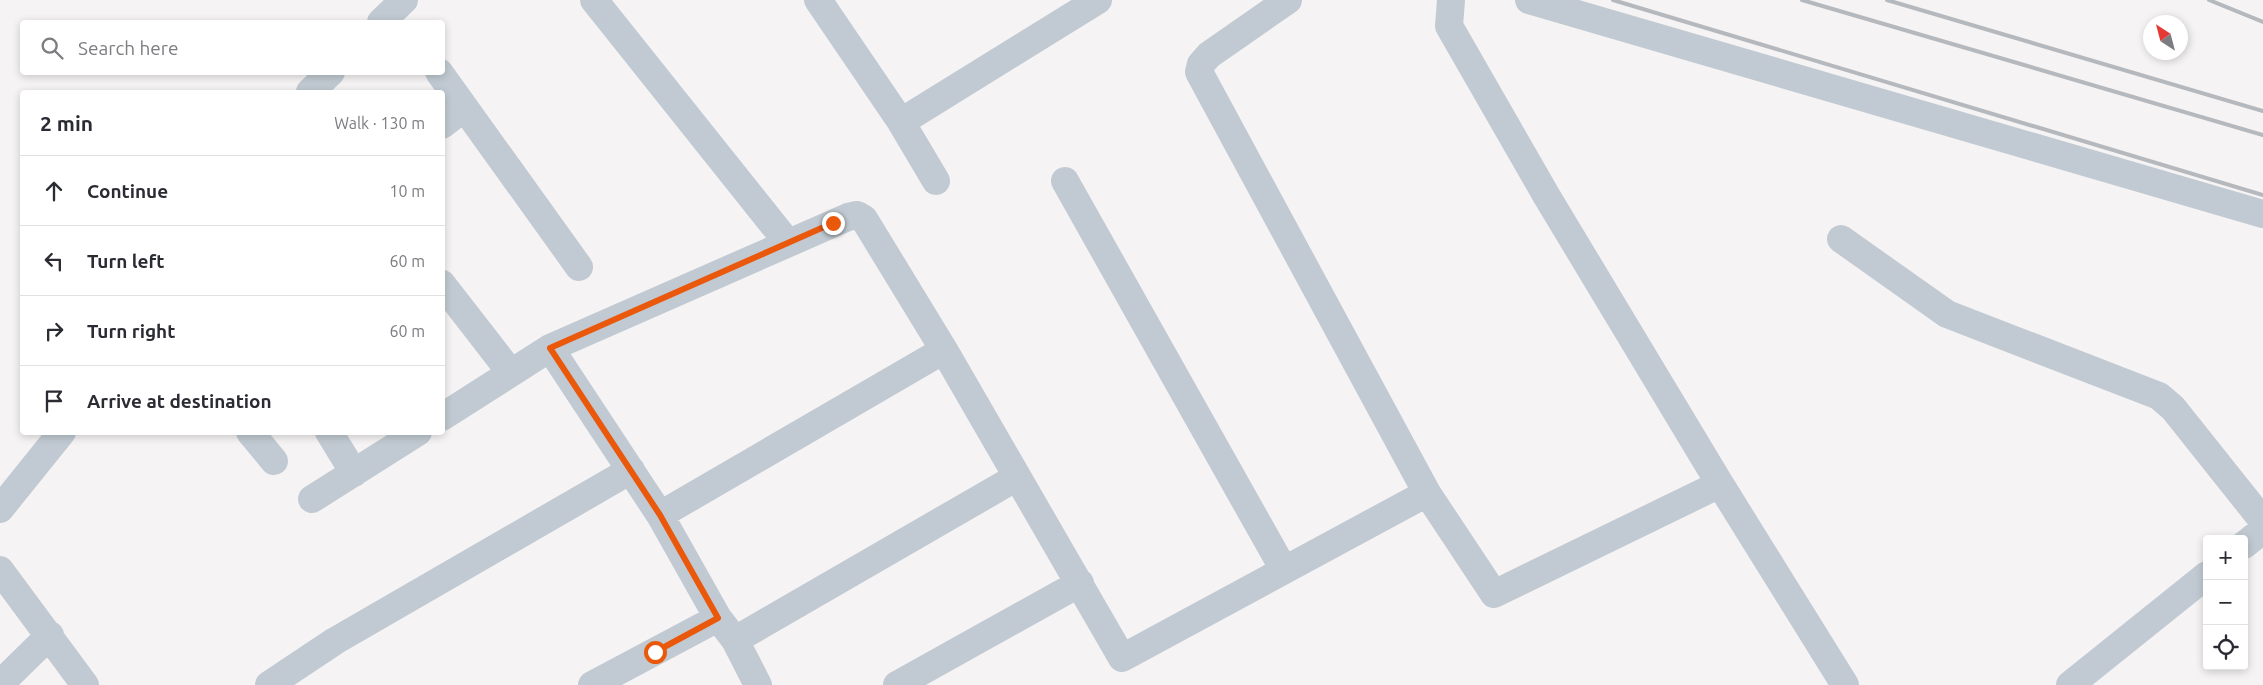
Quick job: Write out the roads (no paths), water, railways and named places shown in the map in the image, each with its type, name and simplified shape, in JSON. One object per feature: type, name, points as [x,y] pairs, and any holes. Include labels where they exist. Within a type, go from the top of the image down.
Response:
[{"type":"street","points":[[594,0],[788,243]]},
{"type":"street","points":[[818,0],[901,122],[936,181]]},
{"type":"street","points":[[901,122],[1098,0]]},
{"type":"street","points":[[1288,0],[1209,55],[1201,64],[1199,72],[1427,492],[1494,594],[1720,484]]},
{"type":"street","points":[[1451,0],[1449,26],[1546,195],[1720,484],[1845,685]]},
{"type":"street","points":[[1529,0],[2263,214]]},
{"type":"street","points":[[312,90],[327,75]]},
{"type":"street","points":[[441,75],[579,267]]},
{"type":"street","points":[[445,123],[464,108]]},
{"type":"street","points":[[1065,181],[1284,570]]},
{"type":"street","points":[[445,415],[550,348],[848,217],[858,215],[864,219],[944,350],[1122,658],[1427,492]]},
{"type":"street","points":[[1840,239],[1947,314],[2160,396],[2173,408],[2263,521]]},
{"type":"street","points":[[445,288],[511,373]]},
{"type":"street","points":[[550,348],[660,515],[718,618],[734,640],[758,685]]},
{"type":"street","points":[[660,515],[944,350]]},
{"type":"street","points":[[0,509],[60,435]]},
{"type":"street","points":[[252,435],[274,461]]},
{"type":"street","points":[[331,435],[354,473]]},
{"type":"street","points":[[312,499],[413,435]]},
{"type":"street","points":[[270,685],[335,641],[632,470]]},
{"type":"street","points":[[734,640],[1018,477]]},
{"type":"street","points":[[2248,542],[2263,530]]},
{"type":"street","points":[[0,570],[50,635],[85,685]]},
{"type":"street","points":[[2070,685],[2203,578]]},
{"type":"street","points":[[897,685],[1080,583]]},
{"type":"street","points":[[592,685],[718,618]]},
{"type":"street","points":[[0,684],[50,635]]},
{"type":"railway","points":[[1613,0],[2263,195]]},
{"type":"railway","points":[[1802,0],[2263,135]]},
{"type":"railway","points":[[1887,0],[2263,111]]},
{"type":"railway","points":[[2209,0],[2263,22]]}]
